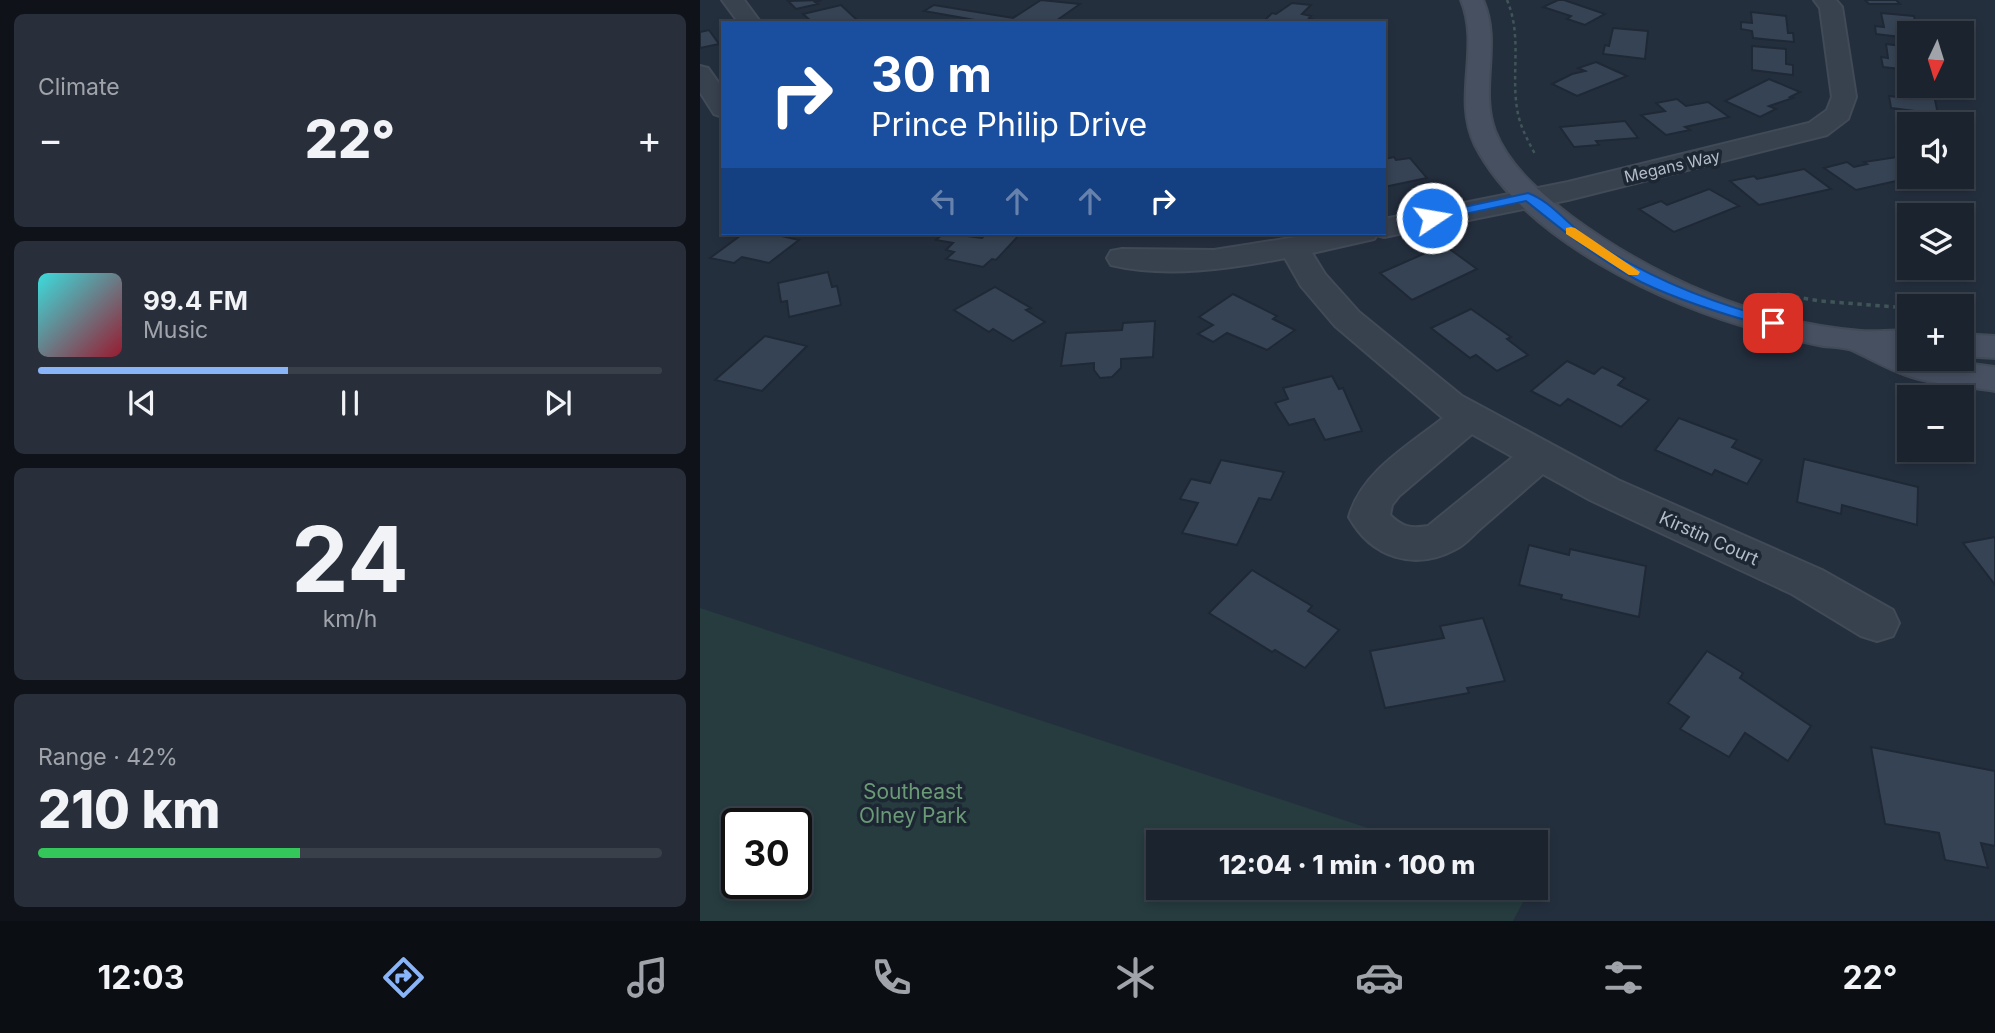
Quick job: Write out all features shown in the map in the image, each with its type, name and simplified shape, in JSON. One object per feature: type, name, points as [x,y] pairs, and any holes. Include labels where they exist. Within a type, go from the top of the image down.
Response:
[{"type":"street","points":[[733,0],[749,21]]},
{"type":"street","points":[[1472,0],[1478,10],[1481,28],[1475,98],[1481,129],[1501,166],[1528,197],[1582,240],[1646,279],[1734,314],[1853,340],[1920,368],[1995,379]]},
{"type":"street","name":"Megans Way","points":[[1386,228],[1568,191],[1802,134],[1832,122],[1839,114],[1844,97],[1831,7],[1825,0]]},
{"type":"street","points":[[721,66],[700,72],[721,106]]},
{"type":"street","points":[[1122,258],[1163,263],[1211,262],[1354,235]]},
{"type":"street","name":"Kirstin Court","points":[[1294,248],[1312,279],[1347,319],[1449,405],[1604,490],[1807,582],[1877,623]]},
{"type":"street","points":[[1853,340],[1897,341]]},
{"type":"street","points":[[1974,346],[1995,347]]},
{"type":"street","points":[[1469,416],[1385,486],[1373,501],[1369,517],[1376,529],[1397,543],[1423,545],[1442,538],[1540,455]]},
{"type":"path","points":[[1507,0],[1517,22],[1519,48],[1516,106],[1522,130],[1534,154],[1551,177],[1568,191]]},
{"type":"path","points":[[1769,292],[1820,301],[1897,307]]},
{"type":"green space","name":"Southeast Olney Park","points":[[700,608],[1374,830],[1146,830],[1146,900],[1524,900],[1513,921],[700,921]]},
{"type":"building","points":[[822,0],[815,2],[818,4],[796,9],[788,1]]},
{"type":"building","points":[[1041,0],[1080,4],[1056,21],[981,21],[924,11],[934,5],[1013,18]]},
{"type":"building","points":[[1558,0],[1605,14],[1585,25],[1567,19],[1571,16],[1543,7]]},
{"type":"building","points":[[1865,0],[1896,0],[1900,4],[1869,4]]},
{"type":"building","points":[[1292,3],[1311,5],[1302,14],[1311,16],[1309,18],[1312,19],[1265,20],[1272,13],[1276,14]]},
{"type":"building","points":[[841,5],[857,20],[811,21],[803,14]]},
{"type":"building","points":[[1751,12],[1786,16],[1788,33],[1793,33],[1794,42],[1753,38],[1752,31],[1741,29],[1741,22],[1752,23]]},
{"type":"building","points":[[1881,13],[1914,16],[1915,21],[1897,21],[1897,37],[1876,34],[1875,26],[1884,27]]},
{"type":"building","points":[[1613,28],[1648,31],[1645,59],[1603,54],[1605,45],[1609,46]]},
{"type":"building","points":[[709,30],[719,44],[700,48],[700,32]]},
{"type":"building","points":[[1886,44],[1897,45],[1897,69],[1883,67],[1881,57],[1888,58]]},
{"type":"building","points":[[1752,46],[1786,49],[1786,64],[1793,65],[1793,75],[1752,70]]},
{"type":"building","points":[[1596,62],[1627,76],[1577,96],[1552,84],[1585,71],[1578,68]]},
{"type":"building","points":[[1769,79],[1800,92],[1790,97],[1793,98],[1769,106],[1776,109],[1760,117],[1725,101]]},
{"type":"building","points":[[1889,96],[1935,98],[1938,112],[1891,108]]},
{"type":"building","points":[[1677,99],[1686,106],[1708,102],[1729,117],[1685,127],[1690,130],[1666,135],[1641,115],[1665,111],[1656,103]]},
{"type":"building","points":[[1625,121],[1638,138],[1596,141],[1599,145],[1574,147],[1560,127]]},
{"type":"building","points":[[1897,157],[1897,181],[1856,190],[1824,168],[1847,162],[1854,167],[1867,164],[1864,162]]},
{"type":"building","points":[[1410,158],[1427,178],[1386,187],[1386,159]]},
{"type":"building","points":[[1804,169],[1831,189],[1759,205],[1730,181],[1754,176],[1757,179]]},
{"type":"building","points":[[1709,189],[1739,206],[1674,232],[1639,209],[1661,201],[1667,205]]},
{"type":"building","points":[[741,235],[777,235],[799,240],[769,263],[742,257],[734,263],[710,258]]},
{"type":"building","points":[[942,235],[982,238],[985,235],[1019,235],[996,260],[992,259],[983,267],[946,259],[954,252],[946,250],[953,243],[936,240]]},
{"type":"building","points":[[1444,245],[1477,269],[1412,300],[1380,273]]},
{"type":"building","points":[[828,272],[832,287],[837,286],[841,305],[789,317],[787,301],[781,302],[778,283]]},
{"type":"building","points":[[995,287],[1031,308],[1026,310],[1045,322],[1013,341],[993,329],[989,332],[954,310]]},
{"type":"building","points":[[1233,294],[1277,316],[1273,319],[1295,330],[1267,350],[1227,333],[1213,342],[1198,334],[1213,325],[1199,317]]},
{"type":"building","points":[[1471,309],[1511,337],[1507,339],[1528,355],[1497,371],[1476,355],[1470,358],[1431,328]]},
{"type":"building","points":[[1155,321],[1153,357],[1121,359],[1121,368],[1112,377],[1100,378],[1094,370],[1094,363],[1061,366],[1066,333],[1122,330],[1123,323]]},
{"type":"building","points":[[765,336],[807,346],[762,391],[715,380]]},
{"type":"building","points":[[1567,361],[1594,374],[1602,367],[1625,378],[1618,385],[1649,400],[1621,427],[1568,399],[1560,406],[1531,391]]},
{"type":"building","points":[[1332,376],[1339,389],[1343,388],[1362,431],[1325,440],[1314,419],[1289,425],[1275,403],[1288,399],[1283,388]]},
{"type":"building","points":[[1679,418],[1737,440],[1732,447],[1762,460],[1747,484],[1715,470],[1712,475],[1655,450]]},
{"type":"building","points":[[1804,459],[1918,487],[1917,525],[1842,505],[1841,514],[1797,502]]},
{"type":"building","points":[[1221,460],[1284,472],[1271,500],[1259,498],[1237,545],[1182,533],[1198,503],[1180,499],[1191,479],[1210,483]]},
{"type":"building","points":[[1995,537],[1995,585],[1963,543]]},
{"type":"building","points":[[1529,545],[1569,555],[1570,549],[1646,566],[1639,617],[1561,599],[1562,595],[1519,585]]},
{"type":"building","points":[[1252,570],[1312,606],[1308,611],[1339,630],[1305,668],[1275,650],[1272,652],[1209,613]]},
{"type":"building","points":[[1483,618],[1505,681],[1467,688],[1469,693],[1385,708],[1370,651],[1444,638],[1440,626]]},
{"type":"building","points":[[1707,651],[1743,673],[1740,678],[1811,726],[1788,761],[1745,733],[1729,757],[1680,729],[1689,717],[1668,703]]},
{"type":"building","points":[[1871,747],[1995,771],[1995,846],[1981,843],[1988,868],[1945,860],[1939,833],[1885,824]]},
{"type":"slow traffic","points":[[1571,231],[1634,272]]},
{"type":"route","points":[[1432,218],[1528,197],[1582,240],[1646,279],[1734,314],[1773,323]]}]
